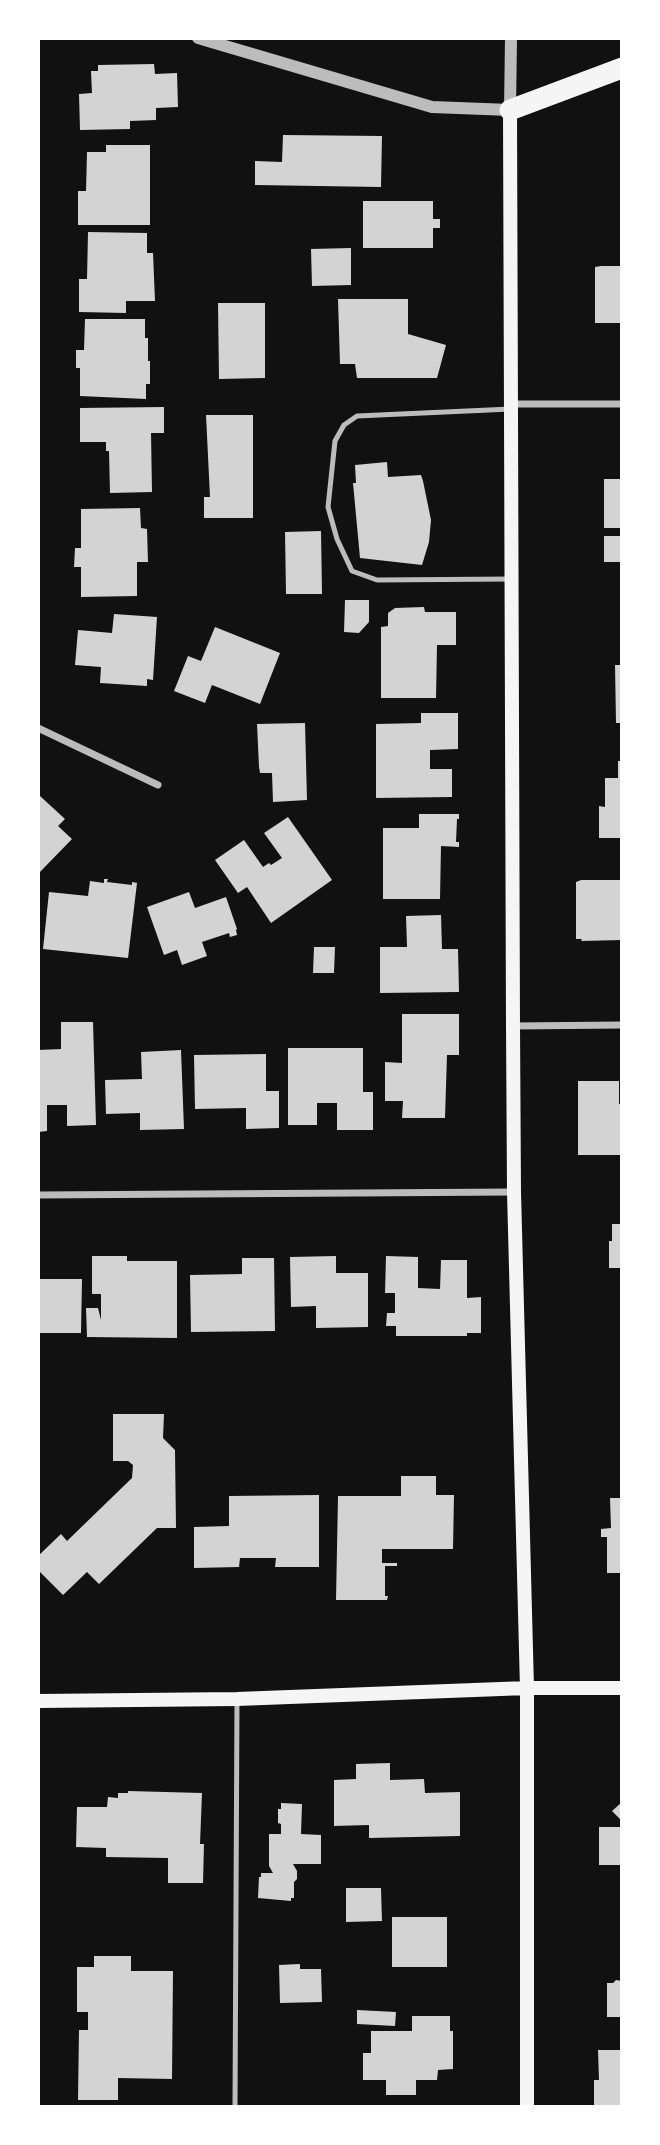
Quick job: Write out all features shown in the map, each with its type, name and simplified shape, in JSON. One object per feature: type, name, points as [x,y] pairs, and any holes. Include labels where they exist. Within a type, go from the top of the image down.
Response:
[{"type":"highway","points":[[510,110],[621,68]]},
{"type":"main road","points":[[510,110],[514,1192],[527,1688],[527,2106]]},
{"type":"main road","points":[[38,1701],[237,1699],[527,1688],[621,1688]]},
{"type":"street","points":[[198,38],[432,107],[510,110],[511,38]]},
{"type":"street","points":[[511,407],[621,404]]},
{"type":"street","points":[[38,728],[158,785]]},
{"type":"street","points":[[513,1026],[621,1025]]},
{"type":"street","points":[[38,1195],[514,1192]]},
{"type":"lane","points":[[511,407],[357,416],[344,425],[335,441],[328,508],[337,540],[352,571],[377,580],[511,579]]},
{"type":"lane","points":[[235,2106],[237,1699]]},
{"type":"building","points":[[154,64],[155,74],[177,73],[178,107],[156,108],[156,120],[130,121],[130,129],[80,130],[79,94],[92,93],[91,71],[98,71],[98,65]]},
{"type":"building","points":[[283,135],[382,136],[381,187],[255,185],[255,161],[282,162]]},
{"type":"building","points":[[106,145],[150,145],[150,225],[78,225],[78,191],[86,191],[87,152],[106,152]]},
{"type":"building","points":[[363,201],[433,201],[433,219],[440,219],[440,228],[433,228],[433,248],[363,248]]},
{"type":"building","points":[[88,232],[147,233],[147,253],[153,253],[155,301],[126,301],[126,313],[79,312],[79,279],[87,279]]},
{"type":"building","points":[[351,248],[351,285],[312,286],[311,249]]},
{"type":"building","points":[[622,266],[622,323],[595,323],[595,267]]},
{"type":"building","points":[[338,299],[408,299],[408,334],[446,345],[437,378],[357,378],[355,364],[340,364]]},
{"type":"building","points":[[218,303],[265,303],[265,378],[219,379]]},
{"type":"building","points":[[85,319],[145,319],[145,338],[148,338],[150,361],[150,384],[146,384],[146,399],[80,396],[80,368],[76,368],[76,350],[84,350]]},
{"type":"building","points":[[164,407],[164,433],[151,433],[152,492],[110,493],[109,451],[106,451],[106,442],[80,442],[80,408]]},
{"type":"building","points":[[206,415],[253,415],[253,518],[204,518],[204,497],[210,497]]},
{"type":"building","points":[[387,462],[388,477],[421,475],[431,520],[429,542],[422,565],[360,558],[353,483],[356,483],[355,465]]},
{"type":"building","points":[[604,479],[622,479],[622,528],[604,528]]},
{"type":"building","points":[[140,508],[141,528],[147,529],[148,562],[137,562],[137,596],[81,597],[81,567],[74,567],[75,548],[81,548],[81,509]]},
{"type":"building","points":[[321,531],[322,594],[286,594],[285,532]]},
{"type":"building","points":[[604,536],[622,536],[622,562],[604,562]]},
{"type":"building","points":[[345,600],[369,600],[369,622],[359,633],[344,632]]},
{"type":"building","points":[[424,607],[425,612],[456,612],[456,645],[437,645],[436,698],[381,698],[381,627],[388,626],[388,613],[395,608]]},
{"type":"building","points":[[114,614],[157,617],[153,680],[147,679],[147,686],[100,683],[101,667],[75,665],[78,630],[112,633]]},
{"type":"building","points":[[215,627],[280,653],[260,704],[212,685],[205,703],[174,691],[188,656],[201,661]]},
{"type":"building","points":[[615,665],[622,665],[622,723],[616,723]]},
{"type":"building","points":[[421,713],[458,713],[458,749],[430,750],[430,769],[452,769],[452,797],[376,798],[376,724],[421,723]]},
{"type":"building","points":[[305,723],[307,800],[273,802],[272,773],[260,773],[257,724]]},
{"type":"building","points":[[618,761],[622,761],[622,838],[599,838],[599,806],[605,807],[605,778],[618,778]]},
{"type":"building","points":[[40,796],[65,819],[58,826],[72,839],[38,874]]},
{"type":"building","points":[[419,814],[459,814],[456,842],[459,842],[459,847],[441,846],[440,899],[383,899],[383,828],[419,828]]},
{"type":"building","points":[[288,817],[332,880],[271,923],[247,887],[238,893],[215,860],[244,840],[263,867],[269,863],[271,865],[282,858],[264,833]]},
{"type":"building","points":[[104,879],[108,879],[107,882],[132,885],[132,882],[137,883],[128,958],[43,949],[49,892],[88,896],[90,881],[104,883]]},
{"type":"building","points":[[622,880],[622,940],[576,939],[576,882]]},
{"type":"building","points":[[189,892],[195,908],[226,897],[237,935],[230,937],[229,933],[202,942],[207,956],[182,965],[177,950],[164,955],[147,907]]},
{"type":"building","points":[[441,915],[442,949],[458,949],[459,992],[380,993],[380,947],[407,947],[406,916]]},
{"type":"building","points":[[314,947],[335,947],[334,973],[313,973]]},
{"type":"building","points":[[402,1014],[459,1014],[459,1055],[447,1055],[445,1118],[402,1118],[403,1101],[385,1101],[385,1062],[402,1063]]},
{"type":"building","points":[[61,1022],[93,1022],[96,1125],[67,1126],[67,1105],[47,1105],[47,1131],[38,1132],[38,1050],[61,1049]]},
{"type":"building","points":[[288,1048],[363,1048],[363,1092],[373,1092],[373,1130],[337,1130],[337,1103],[317,1103],[317,1125],[288,1125]]},
{"type":"building","points":[[181,1050],[184,1129],[140,1130],[140,1113],[106,1114],[105,1080],[142,1079],[141,1052]]},
{"type":"building","points":[[266,1054],[266,1091],[279,1091],[279,1128],[246,1129],[246,1108],[195,1109],[194,1055]]},
{"type":"building","points":[[578,1081],[619,1081],[619,1104],[622,1104],[620,1155],[578,1155]]},
{"type":"building","points":[[612,1224],[622,1224],[621,1268],[609,1268]]},
{"type":"building","points":[[92,1256],[127,1256],[127,1261],[177,1261],[177,1338],[87,1337],[86,1308],[98,1308],[101,1320],[101,1294],[92,1294]]},
{"type":"building","points":[[336,1256],[336,1273],[368,1273],[368,1327],[316,1328],[316,1306],[291,1307],[290,1257]]},
{"type":"building","points":[[386,1256],[418,1257],[418,1288],[440,1289],[441,1260],[467,1260],[467,1298],[481,1297],[481,1333],[467,1333],[467,1336],[396,1336],[396,1326],[386,1326],[387,1313],[395,1313],[395,1293],[385,1293]]},
{"type":"building","points":[[242,1258],[274,1258],[275,1331],[191,1332],[190,1275],[242,1274]]},
{"type":"building","points":[[38,1279],[82,1279],[81,1333],[38,1333]]},
{"type":"building","points":[[113,1414],[164,1414],[163,1438],[175,1450],[176,1528],[157,1528],[99,1584],[87,1572],[63,1595],[38,1570],[38,1556],[61,1534],[67,1541],[132,1478],[133,1465],[128,1461],[113,1461]]},
{"type":"building","points":[[401,1476],[436,1476],[436,1495],[454,1495],[453,1549],[382,1549],[382,1563],[397,1563],[397,1566],[385,1566],[387,1600],[336,1600],[338,1496],[401,1496]]},
{"type":"building","points":[[319,1495],[319,1567],[275,1567],[276,1558],[240,1558],[239,1567],[194,1568],[194,1527],[229,1526],[229,1496]]},
{"type":"building","points":[[610,1498],[622,1498],[622,1573],[607,1573],[607,1537],[601,1537],[601,1529],[611,1528]]},
{"type":"building","points":[[390,1763],[390,1780],[424,1779],[425,1793],[460,1792],[460,1836],[369,1838],[369,1825],[334,1826],[334,1780],[356,1779],[356,1764]]},
{"type":"building","points":[[118,1793],[202,1793],[200,1844],[204,1844],[203,1883],[168,1883],[168,1858],[106,1857],[106,1848],[76,1847],[77,1807],[107,1807],[108,1797],[118,1798]]},
{"type":"building","points":[[622,1802],[622,1821],[612,1811]]},
{"type":"building","points":[[281,1803],[302,1804],[301,1834],[321,1835],[321,1864],[293,1864],[297,1879],[294,1882],[294,1898],[291,1898],[291,1901],[258,1898],[261,1873],[273,1873],[269,1866],[269,1834],[281,1834],[278,1809],[281,1809]]},
{"type":"building","points":[[599,1827],[622,1827],[622,1865],[599,1865]]},
{"type":"building","points":[[346,1888],[381,1888],[382,1921],[346,1922]]},
{"type":"building","points":[[392,1917],[447,1917],[447,1967],[392,1967]]},
{"type":"building","points":[[94,1956],[131,1956],[131,1971],[173,1971],[172,2079],[118,2078],[118,2100],[78,2100],[79,2030],[88,2030],[88,2012],[77,2012],[77,1967],[94,1967]]},
{"type":"building","points":[[300,1964],[300,1969],[321,1969],[322,2002],[280,2003],[279,1965]]},
{"type":"building","points":[[622,1981],[622,2017],[607,2017],[607,1983]]},
{"type":"building","points":[[357,2010],[396,2012],[395,2026],[357,2024]]},
{"type":"building","points":[[412,2016],[450,2016],[450,2031],[453,2031],[453,2069],[438,2070],[437,2080],[416,2080],[416,2095],[386,2095],[386,2080],[363,2080],[363,2053],[371,2053],[371,2031],[412,2031]]},
{"type":"building","points":[[598,2050],[622,2050],[622,2106],[594,2106],[594,2080],[599,2080]]}]
